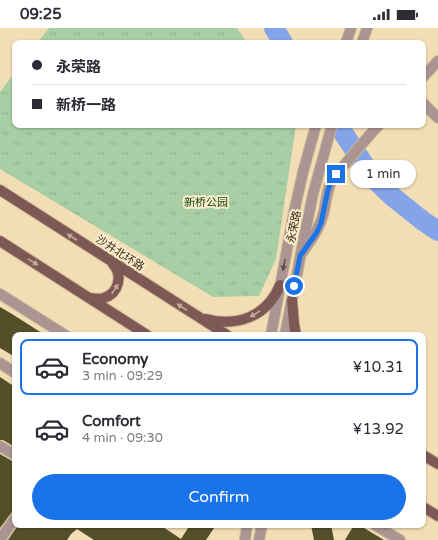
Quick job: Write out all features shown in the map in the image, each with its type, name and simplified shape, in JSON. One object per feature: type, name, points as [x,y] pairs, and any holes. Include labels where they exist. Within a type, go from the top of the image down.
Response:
[{"type":"main road","name":"沙井北环路","points":[[0,190],[222,332]]},
{"type":"main road","points":[[0,241],[142,332]]},
{"type":"main road","points":[[89,298],[102,299],[114,292],[118,286],[118,272],[112,262]]},
{"type":"main road","points":[[195,315],[206,319],[225,322],[235,322],[246,319],[267,305],[276,294],[280,285]]},
{"type":"main road","points":[[292,300],[295,332]]},
{"type":"main road","points":[[426,457],[438,464]]},
{"type":"main road","points":[[426,509],[438,516]]},
{"type":"street","points":[[347,40],[351,28]]},
{"type":"street","points":[[363,40],[367,28]]},
{"type":"street","points":[[426,74],[438,61]]},
{"type":"street","points":[[426,106],[438,118]]},
{"type":"street","name":"永荣路","points":[[272,332],[294,212],[315,128]]},
{"type":"street","name":"永荣路","points":[[286,332],[308,215],[331,128]]},
{"type":"street","points":[[300,256],[317,232],[321,223],[331,182],[336,174],[376,128]]},
{"type":"street","points":[[0,294],[60,332]]},
{"type":"street","points":[[0,364],[12,371]]},
{"type":"street","points":[[0,446],[12,454]]},
{"type":"street","points":[[0,540],[12,522]]},
{"type":"street","points":[[245,540],[247,528]]},
{"type":"street","points":[[259,540],[261,528]]},
{"type":"street","points":[[380,528],[400,540]]},
{"type":"green space","points":[[49,28],[237,28],[245,40],[39,40]]},
{"type":"green space","name":"新桥公园","points":[[12,76],[12,128],[296,128],[276,259],[259,296],[213,297],[0,169],[0,92]]},
{"type":"building","points":[[0,307],[40,332],[12,332],[12,355],[0,348]]},
{"type":"building","points":[[0,377],[12,385],[12,445],[3,440],[0,440]]},
{"type":"building","points":[[0,454],[12,461],[12,512],[0,528]]},
{"type":"building","points":[[16,528],[164,528],[181,539],[188,528],[214,528],[206,540],[94,540],[77,529],[67,540],[8,540]]},
{"type":"building","points":[[312,528],[332,528],[334,540],[314,540]]},
{"type":"building","points":[[352,528],[364,528],[384,540],[345,540]]},
{"type":"waterway","points":[[274,28],[281,40]]},
{"type":"waterway","points":[[340,128],[373,178],[393,197],[438,231]]},
{"type":"route","points":[[294,286],[300,256],[317,232],[321,223],[328,190],[336,174]]}]
